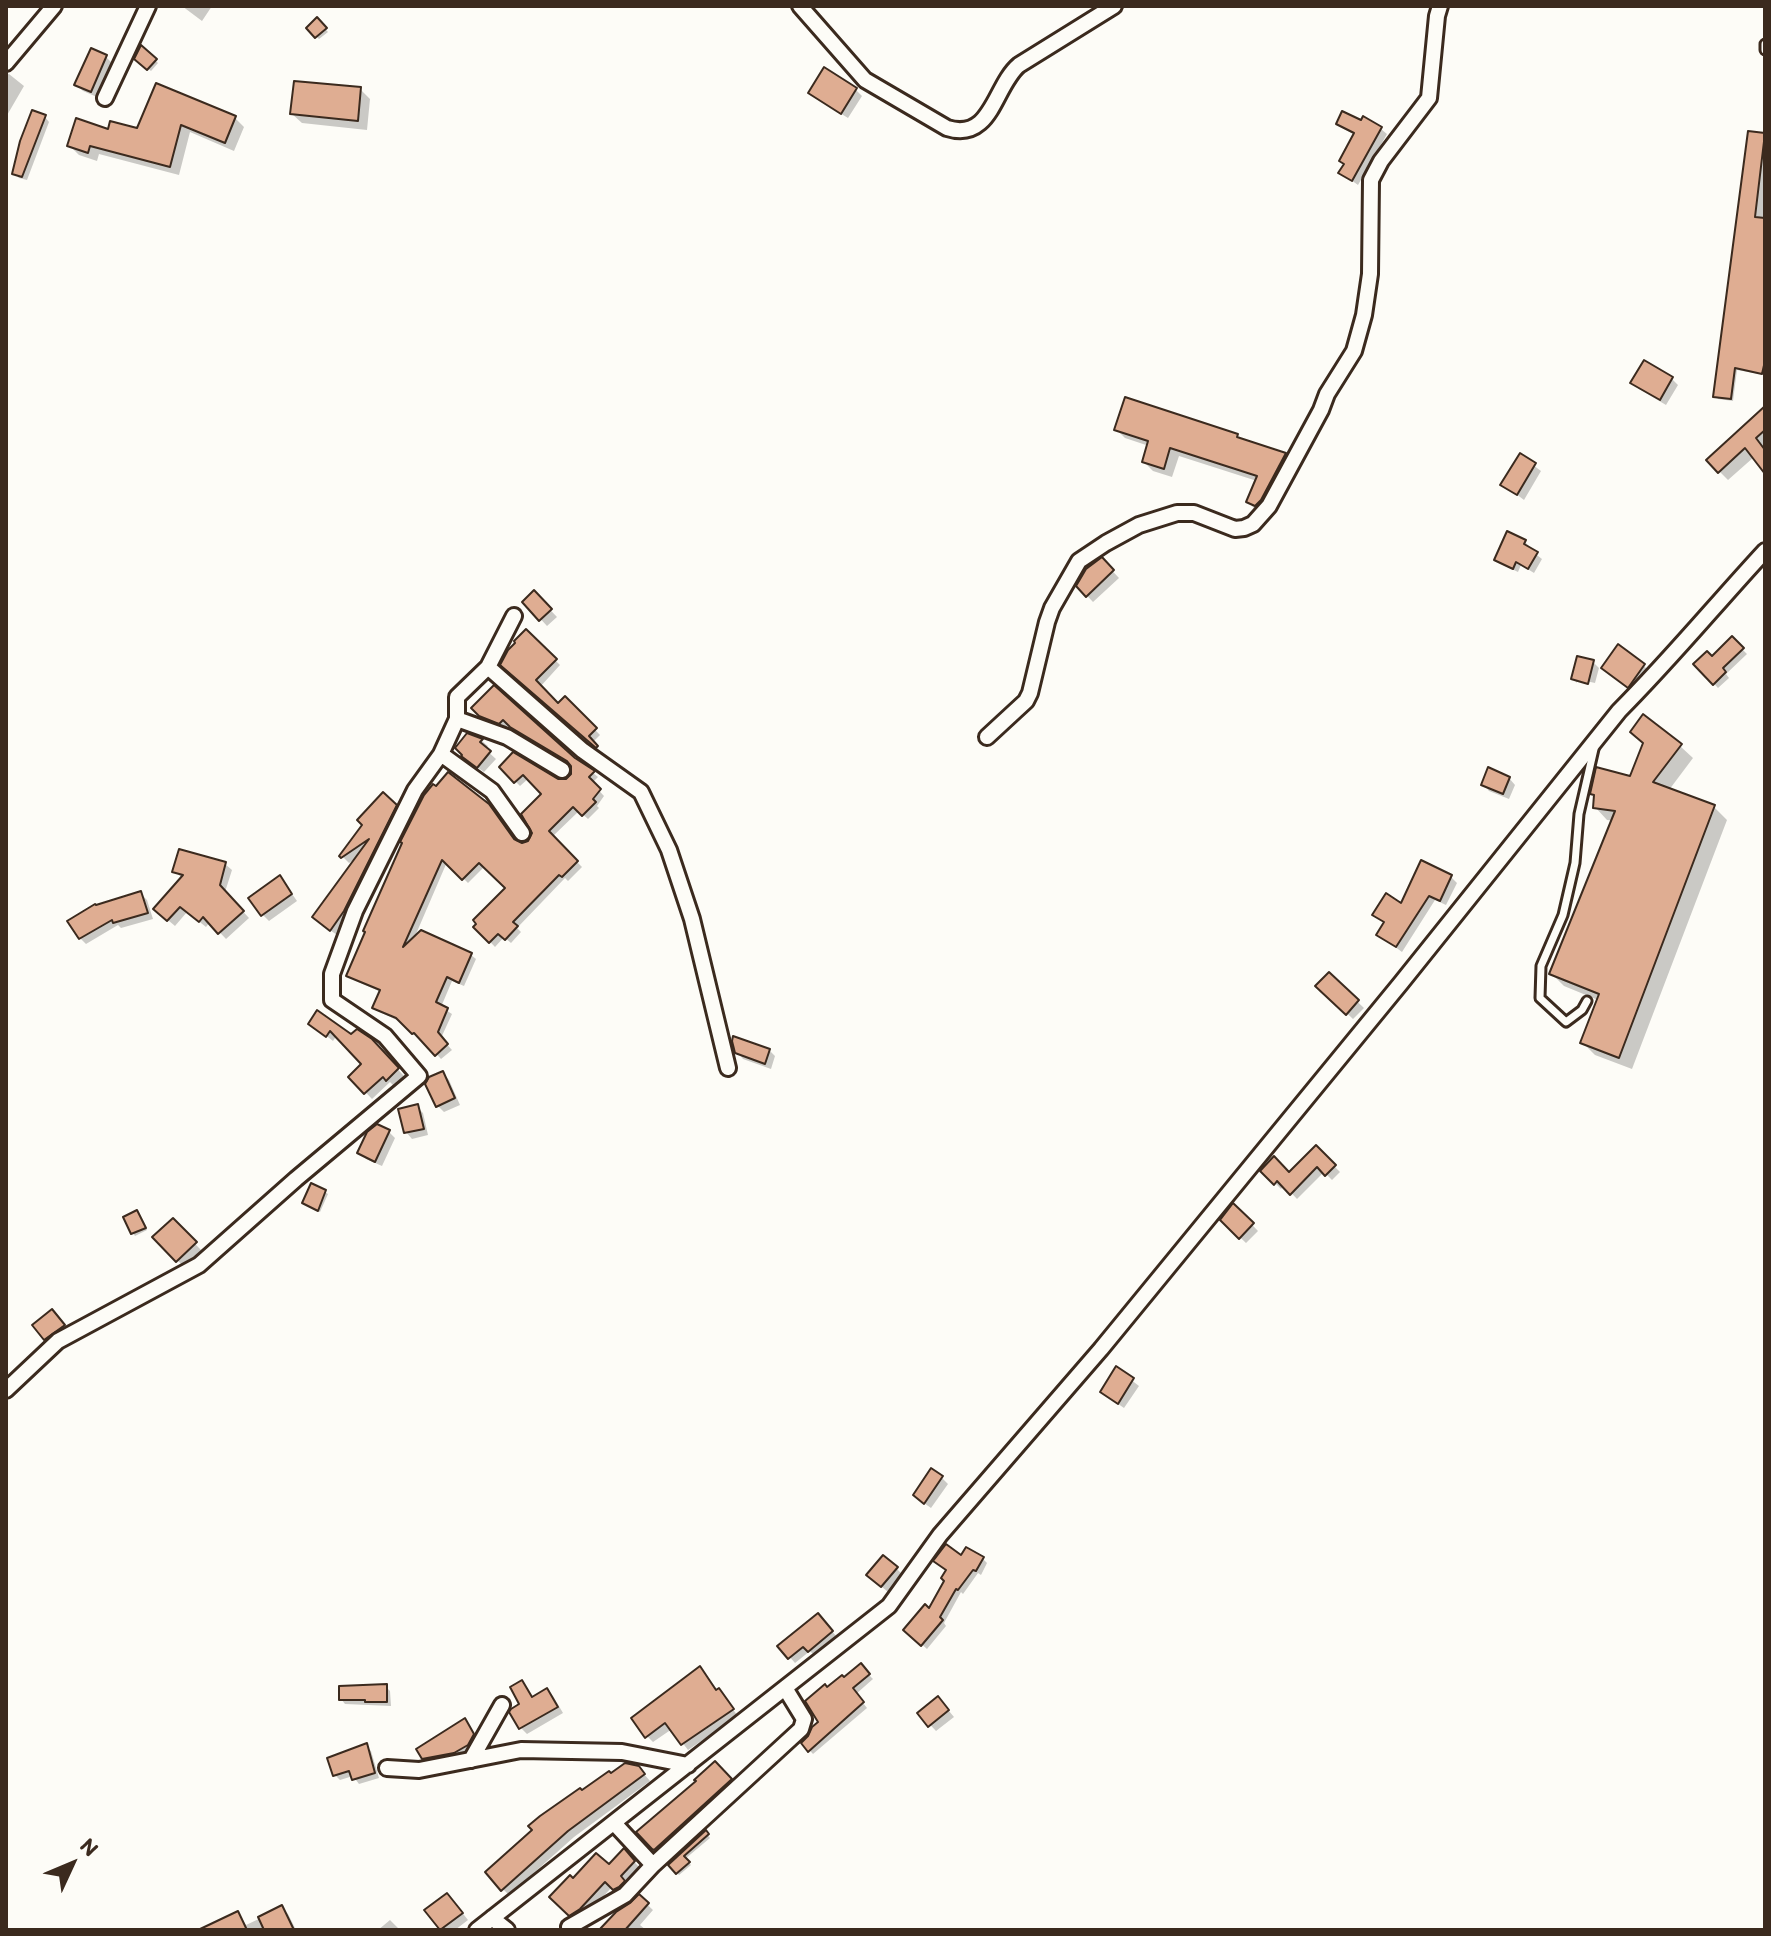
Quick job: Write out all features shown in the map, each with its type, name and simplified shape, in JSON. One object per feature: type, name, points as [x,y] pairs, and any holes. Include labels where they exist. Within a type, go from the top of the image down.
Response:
[{"type":"street","points":[[6,63],[54,6]]},
{"type":"street","points":[[105,98],[148,6]]},
{"type":"street","points":[[800,6],[865,80],[957,131],[977,125],[988,115],[1007,79],[1019,65],[1114,6]]},
{"type":"street","points":[[987,737],[1026,701],[1052,608],[1079,561],[1139,525],[1177,513],[1194,513],[1235,529],[1253,524],[1269,506],[1327,394],[1354,351],[1364,315],[1370,274],[1371,180],[1381,161],[1429,98],[1440,6]]},
{"type":"street","points":[[478,1929],[889,1606],[940,1535],[1101,1349],[1619,711],[1765,551]]},
{"type":"street","points":[[6,1390],[58,1341],[199,1265],[419,1076],[385,1036],[332,1000],[332,974],[355,911],[415,790],[441,754],[457,719],[457,697],[488,667],[514,616]]},
{"type":"street","points":[[488,667],[582,750],[641,792],[669,850],[692,919],[728,1068]]},
{"type":"street","points":[[457,719],[507,737],[562,770]]},
{"type":"street","points":[[441,754],[492,791],[522,833]]},
{"type":"street","points":[[569,1927],[625,1895],[653,1865],[801,1729],[804,1719],[785,1688]]},
{"type":"street","points":[[471,1760],[502,1705]]},
{"type":"street","points":[[387,1768],[419,1770],[521,1750],[622,1752],[688,1765]]},
{"type":"street","points":[[614,1823],[653,1865]]},
{"type":"street","points":[[492,1918],[507,1930]]},
{"type":"lane","points":[[1587,1001],[1582,1010],[1566,1022],[1540,998],[1541,966],[1563,915],[1575,863],[1579,814],[1596,739]]},
{"type":"building","points":[[317,17],[327,28],[315,38],[306,28]]},
{"type":"building","points":[[141,45],[157,59],[147,70],[134,59]]},
{"type":"building","points":[[91,48],[107,55],[91,92],[74,85]]},
{"type":"building","points":[[824,67],[857,88],[841,114],[808,93]]},
{"type":"building","points":[[294,81],[361,87],[358,121],[290,114]]},
{"type":"building","points":[[156,83],[236,116],[225,143],[181,125],[170,167],[90,146],[88,153],[67,146],[76,118],[108,129],[110,121],[137,128]]},
{"type":"building","points":[[32,110],[46,115],[22,177],[12,174]]},
{"type":"building","points":[[1342,111],[1361,120],[1363,116],[1382,127],[1352,181],[1338,173],[1344,164],[1339,161],[1354,133],[1336,124]]},
{"type":"building","points":[[1748,131],[1765,133],[1755,217],[1765,218],[1765,361],[1762,374],[1735,368],[1731,399],[1713,397]]},
{"type":"building","points":[[1644,360],[1673,377],[1660,400],[1630,383]]},
{"type":"building","points":[[1125,397],[1286,453],[1261,500],[1255,506],[1246,502],[1257,476],[1170,448],[1164,469],[1142,462],[1148,441],[1114,430]]},
{"type":"building","points":[[1765,406],[1765,430],[1756,438],[1765,450],[1765,474],[1745,448],[1718,473],[1706,460]]},
{"type":"building","points":[[1520,453],[1536,463],[1517,495],[1500,485]]},
{"type":"building","points":[[1507,531],[1526,540],[1524,544],[1538,552],[1528,569],[1516,562],[1513,569],[1494,560]]},
{"type":"building","points":[[1102,557],[1114,570],[1086,597],[1076,586],[1086,569]]},
{"type":"building","points":[[534,590],[552,609],[539,621],[522,602]]},
{"type":"building","points":[[526,629],[557,659],[536,680],[558,703],[565,696],[597,728],[589,736],[598,746],[596,748],[500,665],[514,641]]},
{"type":"building","points":[[1732,636],[1744,648],[1723,668],[1726,672],[1713,685],[1693,664],[1707,651],[1712,656]]},
{"type":"building","points":[[1618,644],[1645,664],[1628,688],[1601,668]]},
{"type":"building","points":[[1577,656],[1594,660],[1588,684],[1571,679]]},
{"type":"building","points":[[494,685],[575,758],[595,771],[589,777],[601,789],[593,799],[596,802],[582,816],[573,807],[549,831],[578,861],[562,877],[559,875],[513,922],[518,926],[505,940],[498,934],[489,943],[473,927],[476,924],[473,920],[505,888],[479,863],[462,880],[442,860],[403,947],[421,930],[472,953],[459,983],[447,977],[436,1002],[448,1008],[438,1032],[448,1044],[435,1056],[396,1018],[372,1008],[380,990],[346,976],[400,842],[433,784],[436,786],[448,772],[489,804],[514,839],[522,843],[528,841],[532,833],[521,814],[541,794],[523,775],[514,783],[499,767],[513,752],[558,779],[566,779],[571,774],[567,761],[503,720],[499,724],[479,716],[471,708]]},
{"type":"building","points":[[1643,714],[1682,744],[1653,782],[1715,805],[1619,1058],[1580,1043],[1599,994],[1549,974],[1615,811],[1593,808],[1594,795],[1590,794],[1596,767],[1630,776],[1643,743],[1630,732]]},
{"type":"building","points":[[467,733],[483,739],[480,742],[491,751],[477,768],[455,748]]},
{"type":"building","points":[[1488,767],[1510,777],[1503,794],[1481,785]]},
{"type":"building","points":[[383,792],[397,805],[344,911],[330,931],[312,917],[369,839],[341,858],[339,856],[362,825],[357,820]]},
{"type":"building","points":[[179,849],[226,862],[220,885],[244,911],[218,934],[203,917],[199,922],[180,907],[167,921],[153,909],[183,875],[172,872]]},
{"type":"building","points":[[1421,860],[1452,875],[1440,901],[1429,896],[1396,947],[1376,935],[1384,922],[1372,915],[1386,893],[1401,903]]},
{"type":"building","points":[[280,875],[292,894],[261,916],[248,898]]},
{"type":"building","points":[[141,891],[148,913],[113,923],[112,920],[79,939],[67,921],[95,904]]},
{"type":"building","points":[[1329,972],[1359,1000],[1346,1015],[1315,986]]},
{"type":"building","points":[[317,1010],[351,1034],[357,1029],[372,1039],[399,1068],[386,1081],[383,1077],[364,1094],[348,1077],[361,1064],[330,1031],[326,1037],[308,1024]]},
{"type":"building","points":[[733,1036],[770,1049],[765,1064],[735,1053]]},
{"type":"building","points":[[443,1071],[455,1098],[436,1107],[425,1084],[429,1077]]},
{"type":"building","points":[[418,1104],[424,1129],[404,1133],[398,1109]]},
{"type":"building","points":[[377,1124],[390,1130],[375,1162],[357,1153],[367,1132]]},
{"type":"building","points":[[1316,1145],[1336,1165],[1325,1176],[1317,1167],[1290,1195],[1277,1181],[1274,1185],[1260,1171],[1274,1156],[1289,1172]]},
{"type":"building","points":[[311,1183],[326,1190],[318,1211],[302,1203]]},
{"type":"building","points":[[1233,1203],[1254,1223],[1239,1239],[1220,1220]]},
{"type":"building","points":[[137,1210],[146,1228],[131,1234],[123,1217]]},
{"type":"building","points":[[173,1218],[197,1242],[176,1262],[152,1237]]},
{"type":"building","points":[[52,1309],[65,1325],[44,1340],[32,1325]]},
{"type":"building","points":[[1116,1366],[1134,1378],[1118,1404],[1100,1392]]},
{"type":"building","points":[[931,1468],[943,1476],[924,1504],[913,1495]]},
{"type":"building","points":[[946,1544],[961,1555],[966,1547],[984,1557],[976,1571],[973,1570],[956,1589],[940,1617],[943,1620],[921,1646],[903,1630],[925,1604],[929,1608],[944,1581],[941,1578],[946,1570],[933,1561]]},
{"type":"building","points":[[883,1555],[898,1567],[881,1587],[866,1575]]},
{"type":"building","points":[[818,1613],[833,1631],[808,1652],[803,1647],[788,1659],[777,1646]]},
{"type":"building","points":[[861,1663],[870,1674],[853,1688],[864,1702],[808,1752],[801,1743],[818,1722],[805,1701],[825,1684],[827,1687]]},
{"type":"building","points":[[700,1666],[734,1709],[681,1745],[665,1723],[645,1738],[631,1718]]},
{"type":"building","points":[[522,1680],[532,1697],[547,1688],[558,1707],[519,1729],[509,1712],[519,1704],[510,1687]]},
{"type":"building","points":[[387,1684],[387,1702],[339,1700],[339,1686]]},
{"type":"building","points":[[938,1696],[949,1710],[928,1727],[917,1713]]},
{"type":"building","points":[[465,1718],[474,1734],[468,1745],[454,1753],[422,1759],[416,1749]]},
{"type":"building","points":[[367,1743],[375,1773],[352,1780],[349,1771],[333,1776],[327,1758]]},
{"type":"building","points":[[715,1761],[732,1779],[652,1849],[636,1832]]},
{"type":"building","points":[[625,1763],[639,1766],[645,1774],[568,1831],[501,1891],[485,1872],[532,1830],[528,1826],[580,1788],[582,1790]]},
{"type":"building","points":[[706,1830],[709,1834],[684,1856],[690,1862],[676,1874],[668,1865]]},
{"type":"building","points":[[624,1848],[635,1861],[621,1876],[625,1881],[619,1887],[613,1890],[605,1882],[580,1909],[569,1916],[549,1897],[570,1875],[573,1878],[596,1853],[609,1864]]},
{"type":"building","points":[[447,1893],[463,1913],[440,1930],[424,1910]]},
{"type":"building","points":[[639,1894],[649,1903],[625,1930],[599,1930],[616,1912]]},
{"type":"building","points":[[282,1905],[294,1930],[264,1930],[258,1917]]},
{"type":"building","points":[[238,1911],[247,1930],[198,1930]]}]
